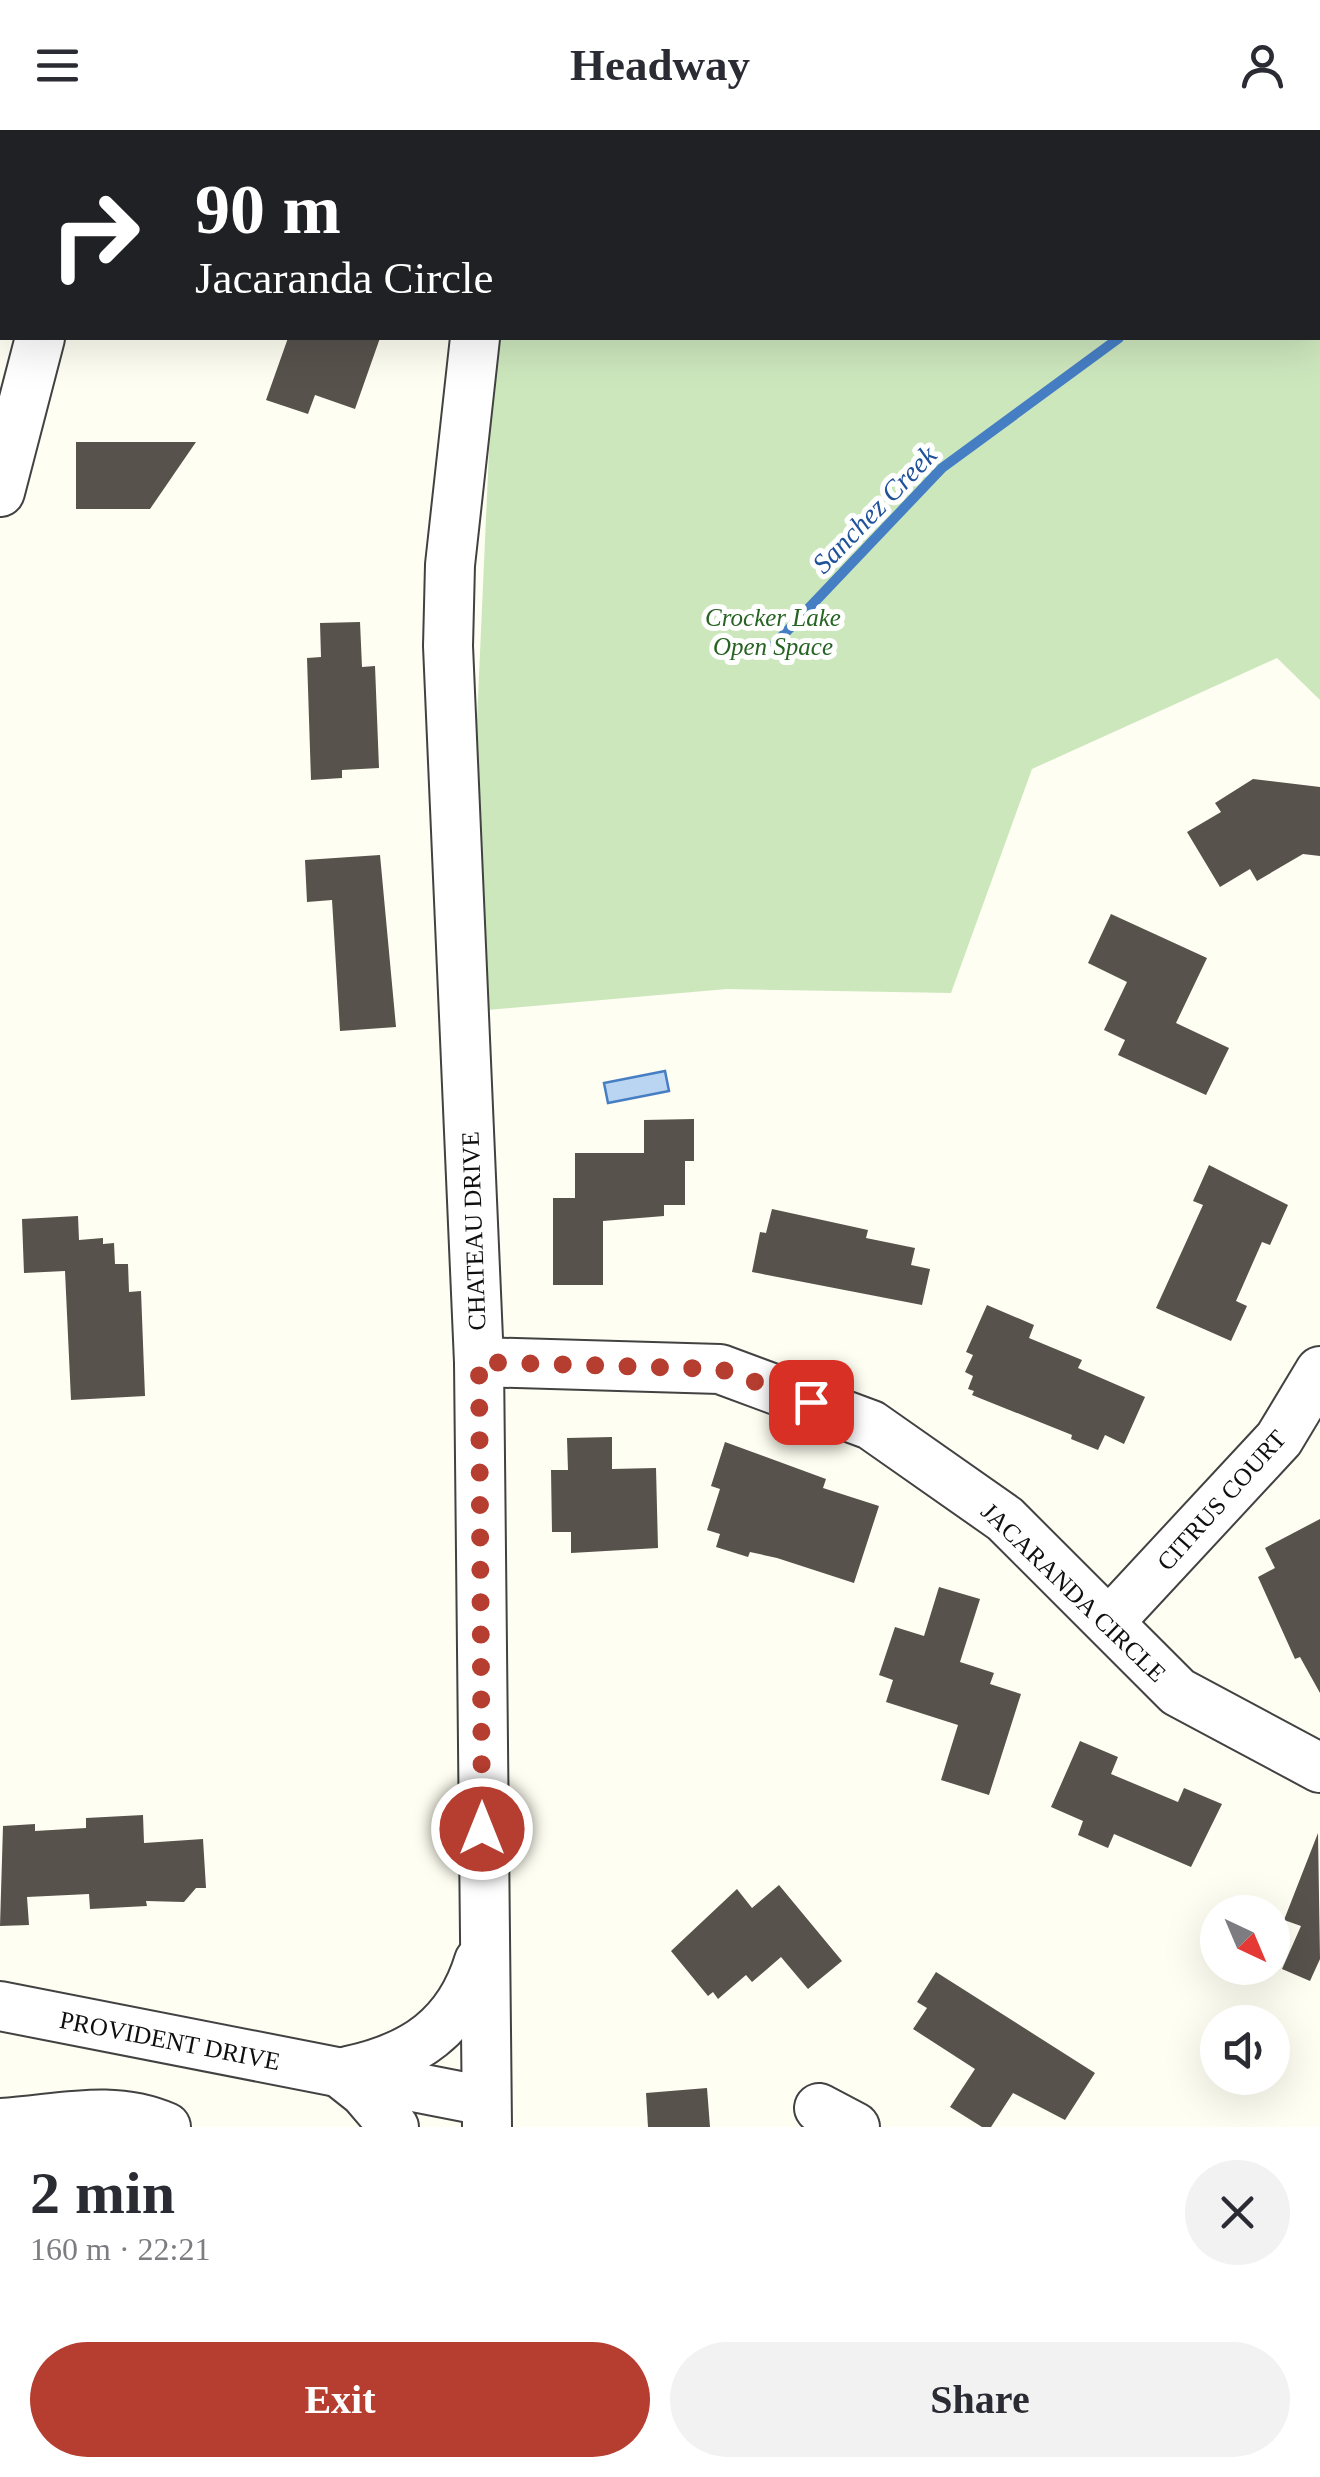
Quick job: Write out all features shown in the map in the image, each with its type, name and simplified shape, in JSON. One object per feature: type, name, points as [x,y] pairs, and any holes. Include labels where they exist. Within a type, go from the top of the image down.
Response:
[{"type":"street","points":[[0,492],[39,340]]},
{"type":"street","name":"CHATEAU DRIVE","points":[[475,340],[450,565],[448,646],[479,1362],[486,2114]]},
{"type":"street","name":"JACARANDA CIRCLE","points":[[479,1362],[720,1369],[871,1425],[1005,1519],[1178,1692],[1320,1768]]},
{"type":"street","name":"CITRUS COURT","points":[[1110,1620],[1279,1439],[1320,1371]]},
{"type":"street","name":"PROVIDENT DRIVE","points":[[340,2073],[414,2050],[444,2028],[462,2004],[483,1946]]},
{"type":"street","name":"PROVIDENT DRIVE","points":[[0,2006],[340,2073],[486,2114]]},
{"type":"street","points":[[340,2073],[364,2092],[394,2127]]},
{"type":"street","points":[[0,2124],[102,2112],[145,2118],[166,2127]]},
{"type":"green space","name":"Crocker Lake Open Space","points":[[494,340],[1320,340],[1320,700],[1277,658],[1032,769],[951,993],[727,989],[464,1012]]},
{"type":"water","points":[[665,1071],[669,1091],[608,1103],[604,1083]]},
{"type":"building","points":[[287,340],[379,340],[355,409],[315,395],[308,414],[266,400]]},
{"type":"building","points":[[76,442],[196,442],[150,509],[76,509]]},
{"type":"building","points":[[360,622],[362,667],[375,666],[379,768],[342,770],[342,778],[311,780],[307,658],[321,657],[320,623]]},
{"type":"building","points":[[1253,779],[1320,787],[1320,856],[1303,854],[1257,881],[1250,869],[1220,887],[1187,832],[1221,812],[1215,803]]},
{"type":"building","points":[[380,855],[396,1027],[340,1031],[332,900],[307,902],[305,860]]},
{"type":"building","points":[[1111,914],[1207,958],[1176,1023],[1229,1048],[1206,1095],[1118,1055],[1125,1040],[1104,1030],[1127,982],[1088,963]]},
{"type":"building","points":[[694,1119],[694,1161],[685,1161],[685,1205],[664,1205],[664,1216],[603,1221],[603,1285],[553,1285],[553,1198],[575,1198],[575,1153],[644,1153],[644,1120]]},
{"type":"building","points":[[1209,1165],[1288,1205],[1270,1245],[1262,1242],[1236,1301],[1247,1306],[1231,1341],[1156,1308],[1203,1205],[1193,1201]]},
{"type":"building","points":[[772,1209],[868,1230],[866,1238],[915,1248],[911,1265],[930,1269],[922,1305],[752,1272],[760,1232],[766,1233]]},
{"type":"building","points":[[78,1216],[79,1240],[103,1238],[103,1244],[114,1243],[115,1264],[128,1264],[129,1292],[141,1291],[145,1396],[71,1400],[65,1271],[24,1273],[22,1219]]},
{"type":"building","points":[[987,1305],[1034,1325],[1029,1338],[1082,1360],[1078,1368],[1145,1397],[1124,1444],[1105,1435],[1098,1450],[1071,1439],[1072,1435],[972,1395],[974,1391],[968,1389],[973,1376],[965,1372],[973,1355],[966,1352]]},
{"type":"building","points":[[612,1437],[612,1469],[656,1468],[658,1548],[571,1553],[571,1532],[552,1532],[551,1470],[568,1470],[567,1438]]},
{"type":"building","points":[[725,1442],[826,1479],[823,1488],[879,1506],[854,1583],[777,1558],[750,1552],[748,1557],[716,1547],[720,1534],[707,1530],[720,1489],[711,1486]]},
{"type":"building","points":[[1320,1519],[1320,1693],[1300,1657],[1295,1659],[1258,1577],[1275,1568],[1265,1548]]},
{"type":"building","points":[[939,1587],[980,1599],[960,1662],[994,1673],[990,1684],[1021,1694],[989,1795],[941,1780],[958,1725],[886,1702],[893,1680],[879,1675],[895,1627],[924,1636]]},
{"type":"building","points":[[1080,1741],[1118,1757],[1111,1774],[1178,1802],[1184,1788],[1222,1804],[1191,1867],[1114,1834],[1108,1848],[1078,1835],[1083,1821],[1051,1807]]},
{"type":"building","points":[[143,1815],[144,1843],[203,1839],[206,1888],[196,1888],[184,1902],[146,1901],[147,1906],[90,1909],[89,1894],[27,1897],[29,1925],[0,1926],[3,1826],[35,1824],[35,1831],[86,1828],[86,1818]]},
{"type":"building","points":[[1318,1833],[1320,1959],[1310,1981],[1290,1972],[1290,1951],[1301,1926],[1290,1922],[1290,1905]]},
{"type":"building","points":[[779,1885],[842,1961],[808,1989],[781,1957],[752,1982],[746,1975],[718,1999],[713,1992],[708,1996],[671,1951],[737,1889],[752,1908]]},
{"type":"building","points":[[936,1972],[1095,2073],[1065,2120],[1013,2093],[991,2127],[982,2127],[950,2107],[975,2069],[913,2029],[927,2008],[917,2002]]},
{"type":"building","points":[[707,2088],[710,2127],[648,2127],[646,2093]]},
{"type":"waterway","name":"Sanchez Creek","points":[[768,651],[942,468],[1116,340]]},
{"type":"route","points":[[482,1829],[479,1362],[720,1369],[811,1402]]}]
